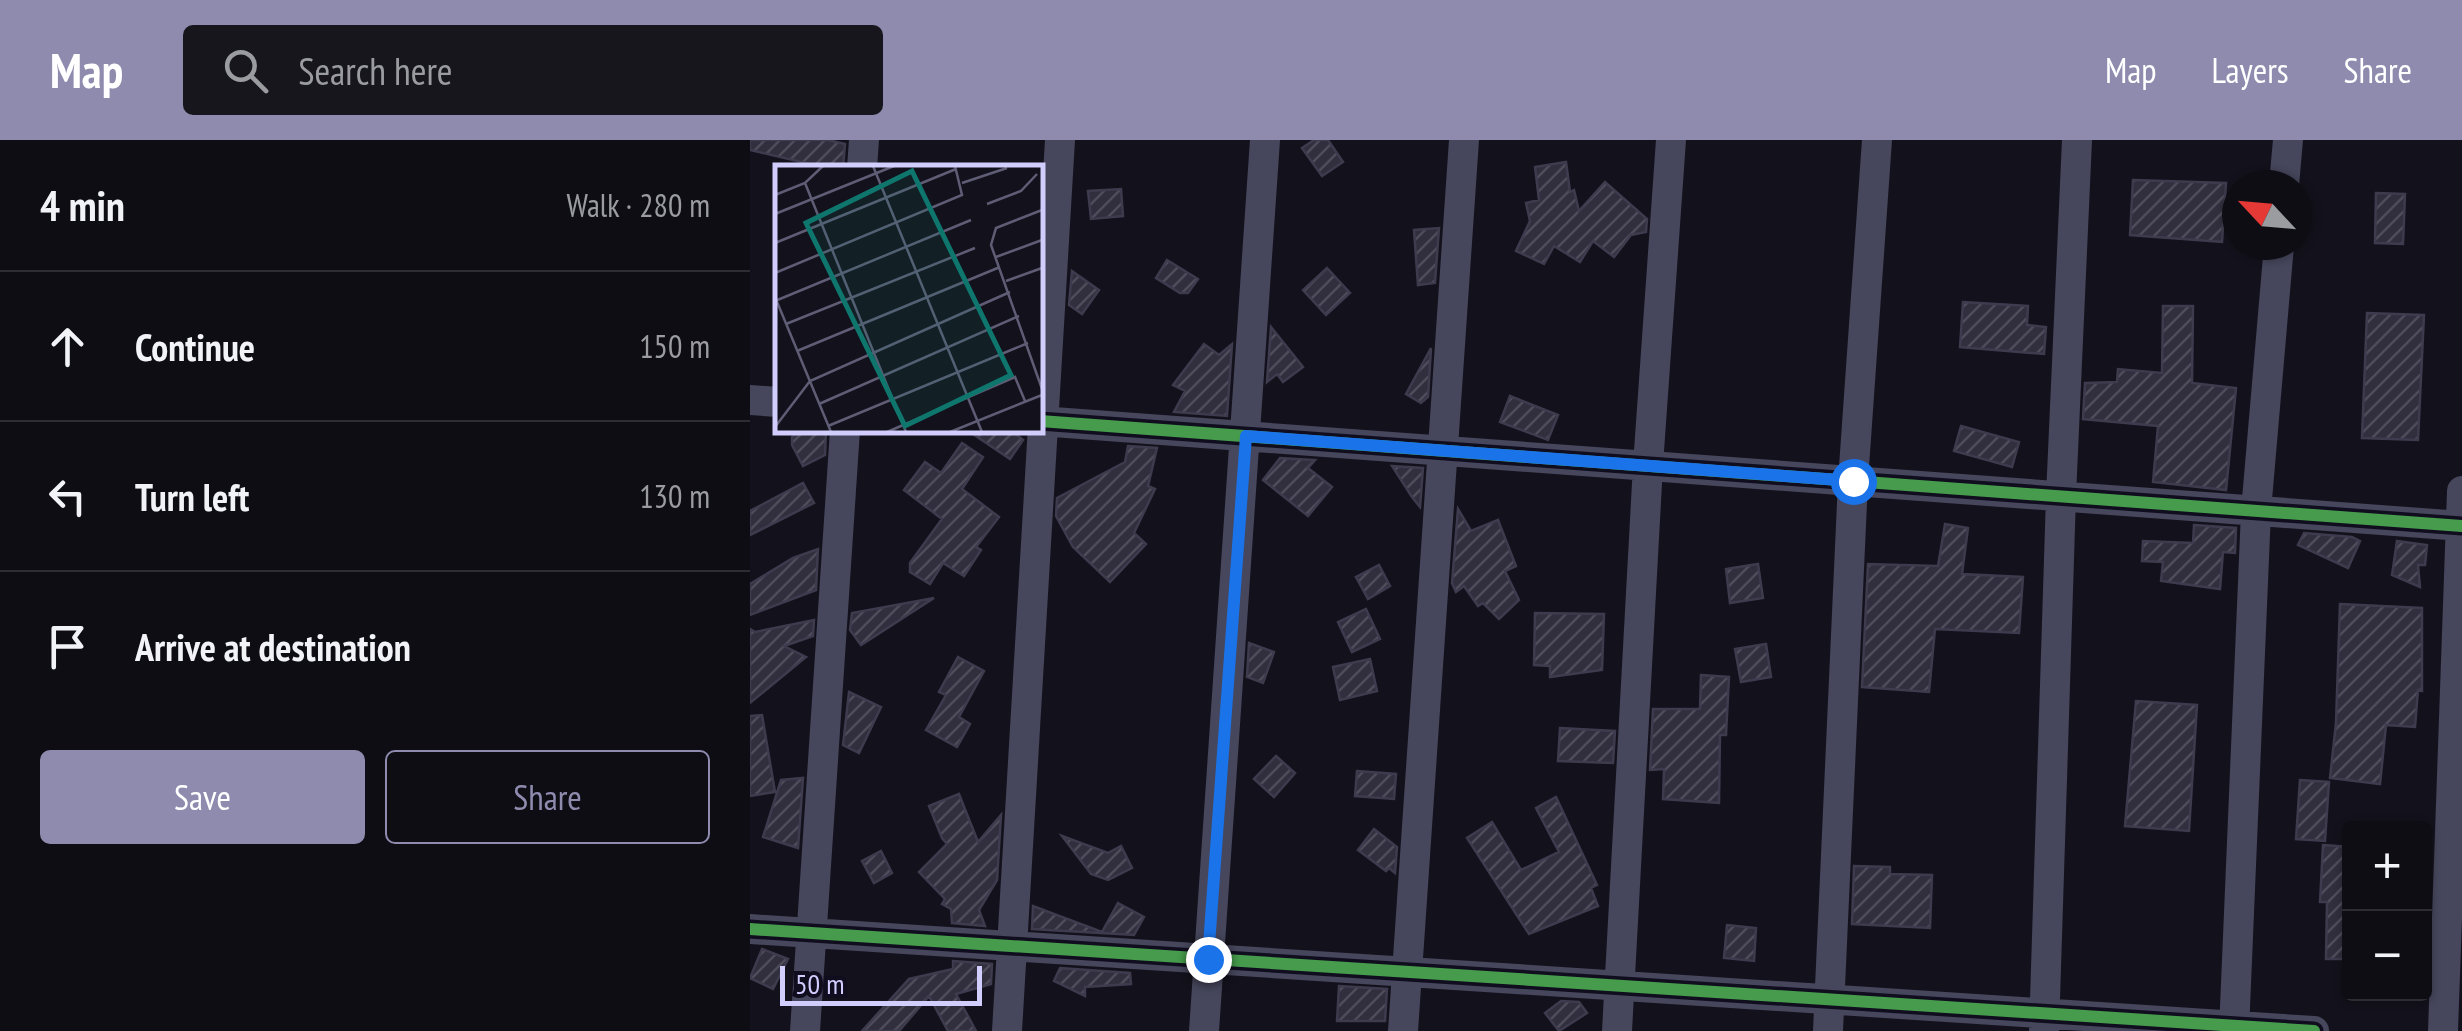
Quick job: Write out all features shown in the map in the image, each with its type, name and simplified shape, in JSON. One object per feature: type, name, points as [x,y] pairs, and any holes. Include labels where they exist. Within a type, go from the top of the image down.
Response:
[{"type":"street","points":[[862,165],[864,140]]},
{"type":"street","points":[[1042,406],[1060,140]]},
{"type":"street","points":[[1204,1031],[1265,140]]},
{"type":"street","points":[[1403,1031],[1464,140]]},
{"type":"street","points":[[1617,1031],[1648,466],[1671,140]]},
{"type":"street","points":[[1828,1031],[1853,481],[1877,140]]},
{"type":"street","points":[[2044,1022],[2077,140]]},
{"type":"street","points":[[2285,170],[2288,140]]},
{"type":"street","points":[[2234,1028],[2256,511],[2277,260]]},
{"type":"street","points":[[750,400],[775,402]]},
{"type":"street","points":[[1042,421],[2461,526]]},
{"type":"street","points":[[805,1031],[845,432]]},
{"type":"street","points":[[1007,1031],[1040,432]]},
{"type":"street","points":[[2443,1031],[2462,491]]},
{"type":"street","points":[[750,929],[1827,999],[2044,1022],[2314,1031]]},
{"type":"building","points":[[750,140],[828,140],[845,144],[843,165],[814,165],[750,150]]},
{"type":"building","points":[[1314,140],[1328,140],[1343,162],[1322,176],[1302,148]]},
{"type":"building","points":[[1566,162],[1570,192],[1574,190],[1579,211],[1605,182],[1647,219],[1646,232],[1631,235],[1614,257],[1593,241],[1580,262],[1554,246],[1544,264],[1516,251],[1530,221],[1526,203],[1539,200],[1535,167]]},
{"type":"building","points":[[2133,180],[2222,183],[2222,242],[2130,235]]},
{"type":"building","points":[[1121,189],[1123,216],[1091,219],[1088,191]]},
{"type":"building","points":[[2376,193],[2405,194],[2403,244],[2375,243]]},
{"type":"building","points":[[1439,228],[1435,283],[1418,285],[1414,230]]},
{"type":"building","points":[[1167,260],[1198,279],[1188,293],[1180,293],[1156,278]]},
{"type":"building","points":[[1327,268],[1350,293],[1326,315],[1303,290]]},
{"type":"building","points":[[1072,271],[1099,290],[1082,314],[1069,305]]},
{"type":"building","points":[[1963,302],[2028,306],[2027,325],[2046,327],[2044,354],[1960,347]]},
{"type":"building","points":[[2163,306],[2193,306],[2192,383],[2236,388],[2226,490],[2153,482],[2158,426],[2083,419],[2085,383],[2117,382],[2118,369],[2162,373]]},
{"type":"building","points":[[2367,313],[2424,315],[2418,440],[2362,438]]},
{"type":"building","points":[[1271,327],[1303,367],[1283,382],[1277,374],[1267,382]]},
{"type":"building","points":[[1204,344],[1219,355],[1232,344],[1227,416],[1174,412],[1185,391],[1173,385]]},
{"type":"building","points":[[1431,348],[1428,397],[1421,403],[1406,394]]},
{"type":"building","points":[[1510,396],[1558,415],[1548,440],[1500,422]]},
{"type":"building","points":[[1961,426],[2019,442],[2012,467],[1954,451]]},
{"type":"building","points":[[800,432],[826,432],[825,455],[803,466],[792,437]]},
{"type":"building","points":[[970,432],[1013,432],[1023,440],[1010,459]]},
{"type":"building","points":[[962,443],[983,457],[962,489],[999,517],[976,547],[981,550],[964,576],[943,563],[930,584],[910,572],[910,563],[942,519],[904,490],[925,462],[941,473]]},
{"type":"building","points":[[1128,446],[1157,448],[1148,486],[1155,489],[1134,533],[1146,544],[1110,582],[1073,547],[1056,516],[1057,498],[1125,462]]},
{"type":"building","points":[[1280,458],[1315,460],[1308,468],[1332,487],[1308,516],[1263,480]]},
{"type":"building","points":[[1392,466],[1423,468],[1420,507],[1412,497]]},
{"type":"building","points":[[803,483],[814,503],[750,535],[750,511]]},
{"type":"building","points":[[1458,509],[1471,531],[1498,520],[1516,566],[1505,571],[1519,600],[1499,619],[1483,603],[1478,606],[1464,586],[1456,592],[1452,583]]},
{"type":"building","points":[[1945,524],[1968,528],[1962,574],[2023,577],[2019,633],[1935,629],[1929,692],[1862,687],[1868,564],[1938,566]]},
{"type":"building","points":[[2194,525],[2236,528],[2235,553],[2223,552],[2220,589],[2161,581],[2163,562],[2142,561],[2143,541],[2193,543]]},
{"type":"building","points":[[2304,533],[2360,541],[2348,568],[2298,545]]},
{"type":"building","points":[[2397,541],[2427,545],[2425,565],[2418,565],[2420,587],[2392,575]]},
{"type":"building","points":[[818,549],[816,590],[750,615],[750,584],[793,558]]},
{"type":"building","points":[[1758,564],[1763,598],[1730,603],[1726,569]]},
{"type":"building","points":[[1379,565],[1390,586],[1368,599],[1356,577]]},
{"type":"building","points":[[934,598],[861,645],[850,630],[852,613]]},
{"type":"building","points":[[2340,604],[2422,608],[2422,691],[2418,690],[2415,727],[2386,725],[2380,784],[2330,778]]},
{"type":"building","points":[[1366,609],[1380,639],[1352,652],[1338,622]]},
{"type":"building","points":[[1535,613],[1604,614],[1602,670],[1550,677],[1550,666],[1534,665]]},
{"type":"building","points":[[814,620],[813,636],[784,646],[806,657],[750,703],[750,629],[755,632]]},
{"type":"building","points":[[1249,643],[1274,652],[1263,683],[1247,677]]},
{"type":"building","points":[[1766,644],[1771,677],[1741,682],[1735,649]]},
{"type":"building","points":[[958,657],[984,671],[959,717],[970,724],[957,747],[926,730],[946,695],[939,692]]},
{"type":"building","points":[[1370,659],[1377,691],[1340,700],[1333,667]]},
{"type":"building","points":[[1701,675],[1729,677],[1726,735],[1720,735],[1719,803],[1663,799],[1664,769],[1650,770],[1653,709],[1700,709]]},
{"type":"building","points":[[849,692],[881,707],[859,753],[843,745]]},
{"type":"building","points":[[2136,701],[2197,705],[2189,831],[2125,826]]},
{"type":"building","points":[[762,715],[775,792],[750,796],[750,716]]},
{"type":"building","points":[[1560,728],[1615,731],[1613,763],[1558,761]]},
{"type":"building","points":[[1276,756],[1295,773],[1274,797],[1254,779]]},
{"type":"building","points":[[1357,771],[1396,774],[1394,799],[1355,796]]},
{"type":"building","points":[[803,778],[798,848],[763,837],[781,780]]},
{"type":"building","points":[[2300,780],[2329,782],[2325,841],[2296,839]]},
{"type":"building","points":[[959,794],[978,842],[1001,815],[997,880],[979,910],[985,926],[952,923],[951,909],[942,904],[945,899],[919,872],[947,844],[929,806]]},
{"type":"building","points":[[1556,797],[1597,885],[1591,888],[1598,906],[1529,934],[1467,838],[1492,822],[1521,870],[1559,852],[1536,808]]},
{"type":"building","points":[[1374,829],[1397,847],[1395,873],[1389,868],[1386,871],[1358,850]]},
{"type":"building","points":[[1062,836],[1108,853],[1121,846],[1132,868],[1108,880],[1091,874]]},
{"type":"building","points":[[2323,845],[2342,846],[2342,959],[2326,959],[2327,902],[2320,902]]},
{"type":"building","points":[[881,851],[892,873],[874,883],[862,861]]},
{"type":"building","points":[[1854,866],[1890,867],[1890,874],[1932,875],[1930,928],[1852,924]]},
{"type":"building","points":[[1118,903],[1144,917],[1134,935],[1032,929],[1033,906],[1102,932]]},
{"type":"building","points":[[1727,925],[1756,928],[1754,961],[1724,958]]},
{"type":"building","points":[[762,949],[788,959],[773,989],[750,978]]},
{"type":"building","points":[[953,961],[992,964],[991,984],[956,994],[976,1031],[948,1031],[929,996],[899,1031],[862,1031],[909,979],[953,969]]},
{"type":"building","points":[[1060,968],[1130,973],[1131,984],[1085,987],[1085,996],[1054,981]]},
{"type":"building","points":[[1339,986],[1387,989],[1385,1021],[1337,1021]]},
{"type":"building","points":[[1561,1001],[1579,1002],[1587,1013],[1559,1031],[1545,1013]]},
{"type":"cycle path","points":[[1042,421],[2462,526]]},
{"type":"cycle path","points":[[750,929],[2314,1031]]},
{"type":"route","points":[[1208,959],[1246,436],[1853,481]]}]
